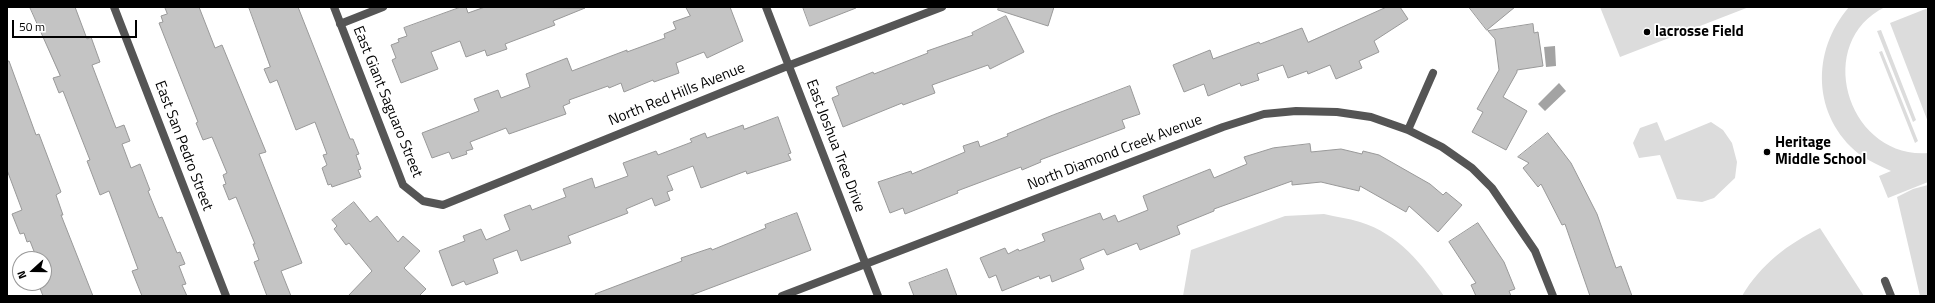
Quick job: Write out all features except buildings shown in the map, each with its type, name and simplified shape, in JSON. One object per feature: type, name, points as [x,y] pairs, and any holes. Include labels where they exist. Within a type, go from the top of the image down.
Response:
[{"type":"street","name":"East San Pedro Street","points":[[114,7],[226,296]]},
{"type":"street","name":"East Giant Saguaro Street","points":[[334,7],[403,185],[423,201]]},
{"type":"street","points":[[340,24],[383,7]]},
{"type":"street","name":"East Joshua Tree Drive","points":[[766,7],[790,65],[878,296]]},
{"type":"street","name":"North Red Hills Avenue","points":[[423,201],[443,205],[790,65],[942,7]]},
{"type":"street","points":[[1408,130],[1433,73]]},
{"type":"street","name":"North Diamond Creek Avenue","points":[[782,296],[1223,127],[1264,114],[1296,111],[1338,112],[1371,117],[1408,130],[1442,146],[1472,168],[1492,188],[1535,251],[1554,296]]},
{"type":"street","points":[[1885,281],[1891,296]]},
{"type":"shaded area","name":"lacrosse Field","points":[[1600,7],[1749,7],[1620,57]]},
{"type":"shaded area","points":[[1849,7],[1885,7],[1863,24],[1850,46],[1845,71],[1849,96],[1860,119],[1877,138],[1900,150],[1928,153],[1928,182],[1888,198],[1879,176],[1891,171],[1859,154],[1844,139],[1832,121],[1825,102],[1822,83],[1823,63],[1828,43],[1837,24]]},
{"type":"shaded area","points":[[1928,8],[1928,122],[1890,23]]},
{"type":"shaded area","points":[[1881,30],[1916,120],[1913,122],[1877,31]]},
{"type":"shaded area","points":[[1555,46],[1556,66],[1546,67],[1544,47]]},
{"type":"shaded area","points":[[1882,51],[1918,141],[1915,143],[1879,52]]},
{"type":"shaded area","points":[[1559,83],[1566,91],[1545,111],[1538,104]]},
{"type":"shaded area","points":[[1657,122],[1665,141],[1711,122],[1723,130],[1732,143],[1737,162],[1735,178],[1714,198],[1702,202],[1677,199],[1660,155],[1639,158],[1633,143],[1640,128]]},
{"type":"shaded area","points":[[1928,185],[1928,296],[1920,296],[1897,197],[1913,189]]},
{"type":"shaded area","points":[[1324,214],[1351,219],[1374,227],[1398,242],[1418,262],[1444,296],[1183,296],[1191,250],[1285,216]]},
{"type":"shaded area","points":[[1820,228],[1864,296],[1742,296],[1758,274],[1776,256],[1808,234]]},
{"type":"place","name":"lacrosse Field","points":[[1647,32]]},
{"type":"place","name":"Heritage Middle School","points":[[1767,152]]}]
